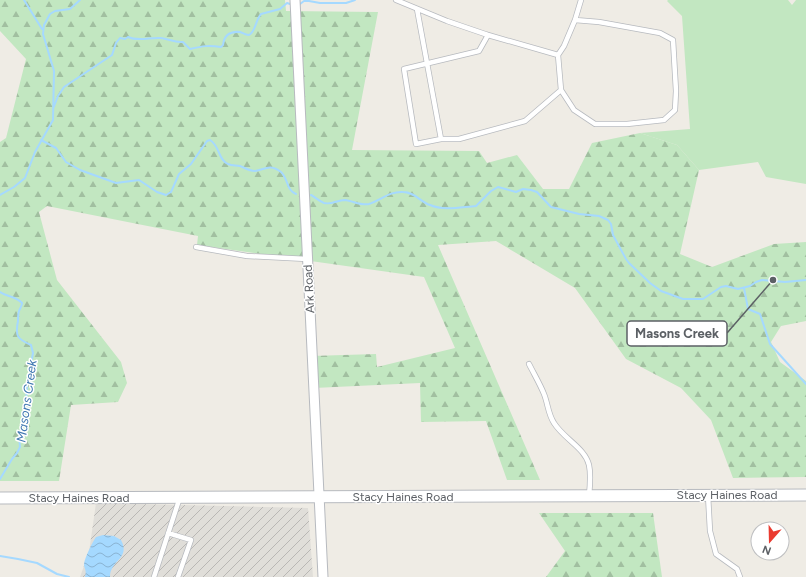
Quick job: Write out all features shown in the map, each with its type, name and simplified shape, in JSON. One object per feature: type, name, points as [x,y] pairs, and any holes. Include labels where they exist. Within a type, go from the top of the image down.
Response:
[{"type":"street","name":"Ark Road","points":[[295,0],[323,577]]},
{"type":"street","name":"Stacy Haines Road","points":[[0,498],[806,495]]},
{"type":"lane","points":[[396,0],[447,21],[488,35],[558,55]]},
{"type":"lane","points":[[575,20],[599,22],[660,33],[673,40],[676,91],[674,110],[664,120],[627,124],[595,124],[574,110],[561,90],[558,55],[564,46],[575,20],[581,0]]},
{"type":"lane","points":[[417,9],[441,139]]},
{"type":"lane","points":[[488,35],[479,51],[404,69],[416,144],[441,139],[459,139],[525,121],[561,90]]},
{"type":"lane","points":[[196,247],[247,256],[307,259]]},
{"type":"lane","points":[[529,364],[544,394],[554,423],[563,436],[579,449],[586,458],[590,468],[589,496]]},
{"type":"lane","points":[[708,495],[710,531],[716,554],[737,569],[740,577]]},
{"type":"lane","points":[[154,577],[180,497]]},
{"type":"lane","points":[[168,534],[190,540],[178,577]]},
{"type":"shaded area","points":[[96,503],[308,508],[313,577],[80,577],[89,552]]},
{"type":"green space","points":[[0,0],[285,0],[286,11],[378,12],[352,150],[479,151],[487,163],[517,155],[543,189],[569,189],[592,143],[640,133],[677,145],[699,170],[680,254],[712,267],[774,244],[806,242],[806,321],[781,326],[771,342],[780,362],[806,381],[806,477],[733,478],[711,420],[681,388],[626,359],[575,288],[496,241],[438,245],[540,480],[507,480],[486,421],[421,422],[420,383],[314,388],[311,356],[376,354],[377,367],[455,348],[424,277],[197,245],[198,236],[47,206],[39,212],[57,280],[121,362],[127,383],[118,402],[71,405],[59,481],[0,481],[0,142],[6,138],[26,59],[0,31]]},
{"type":"green space","points":[[788,0],[792,5],[796,0],[806,0],[806,184],[766,177],[758,162],[699,170],[677,145],[640,133],[690,129],[682,16],[667,1]]},
{"type":"green space","points":[[539,513],[653,513],[662,577],[546,577],[565,551]]},
{"type":"water","points":[[103,535],[114,536],[121,540],[124,551],[122,556],[113,567],[110,577],[85,577],[86,573],[84,564],[87,554],[96,537]]},
{"type":"waterway","points":[[24,0],[42,29]]},
{"type":"waterway","points":[[0,195],[14,187],[25,178],[35,152],[53,120],[54,71],[43,34],[44,25],[50,14],[55,11],[70,9],[80,0]]},
{"type":"waterway","points":[[300,4],[304,1],[320,3],[346,3],[355,0]]},
{"type":"waterway","points":[[53,109],[58,96],[64,87],[112,55],[116,43],[120,38],[161,38],[183,42],[190,49],[206,46],[221,47],[226,37],[230,33],[240,32],[249,35],[261,14],[280,9],[287,3],[290,4]]},
{"type":"waterway","name":"Masons Creek","points":[[41,140],[56,148],[66,162],[80,170],[116,183],[139,180],[157,192],[166,195],[171,192],[179,174],[191,164],[207,141],[210,140],[216,146],[222,159],[230,165],[240,166],[253,171],[270,167],[277,169],[285,177],[290,190],[296,194]]},
{"type":"waterway","name":"Masons Creek","points":[[311,195],[324,203],[345,200],[360,204],[369,204],[390,194],[407,192],[414,195],[426,204],[441,208],[453,208],[476,206],[491,191],[498,187],[516,192],[523,189],[531,190],[537,192],[551,207],[579,214],[599,216],[608,220],[611,224],[613,235],[629,263],[650,283],[661,291],[683,299],[703,299],[721,287],[726,286],[738,289],[750,286],[762,280],[785,282],[806,280]]},
{"type":"waterway","points":[[744,288],[748,309],[760,314],[770,344],[806,384]]},
{"type":"waterway","name":"Masons Creek","points":[[0,292],[17,299],[22,303],[18,313],[17,334],[20,339],[31,345],[33,353],[27,386],[23,422],[19,436],[20,447],[0,479]]},
{"type":"waterway","points":[[0,556],[37,563],[57,574],[69,577]]},
{"type":"place","name":"Masons Creek","points":[[773,280]]}]
